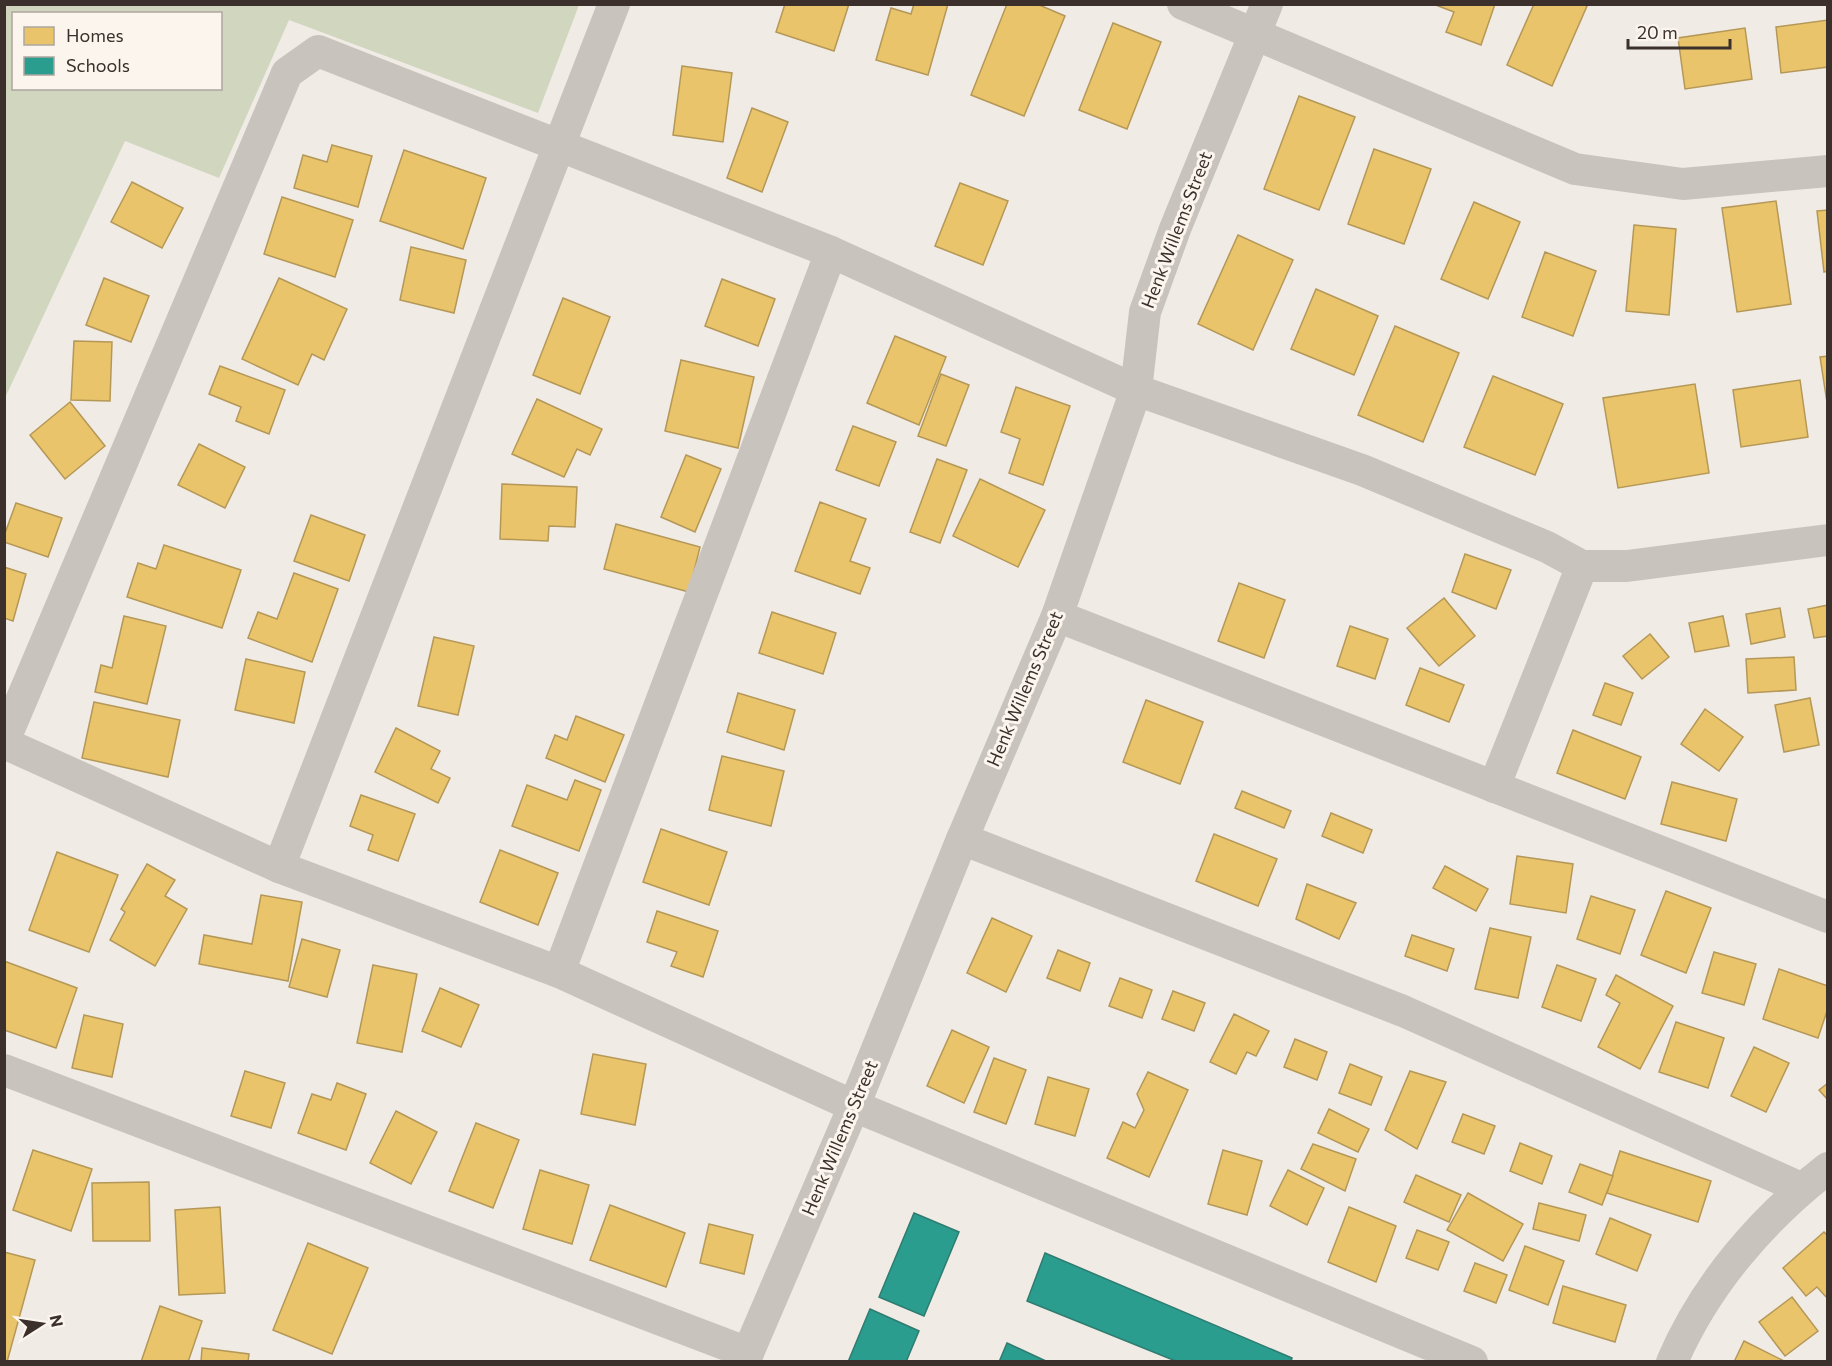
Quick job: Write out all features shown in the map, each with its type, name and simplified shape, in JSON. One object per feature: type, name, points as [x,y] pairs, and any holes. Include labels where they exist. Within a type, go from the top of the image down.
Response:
[{"type":"street","points":[[279,867],[614,4]]},
{"type":"street","points":[[1183,4],[1575,169],[1683,184],[1827,171]]},
{"type":"street","name":"Henk Willems Street","points":[[746,1357],[854,1106],[962,839],[1056,616],[1136,390],[1145,312],[1175,229],[1267,4]]},
{"type":"street","points":[[1472,1362],[854,1106],[560,972],[279,867],[4,742],[287,73],[318,51],[831,252],[1136,390],[1362,470],[1547,547],[1582,566],[1627,566],[1827,540]]},
{"type":"street","points":[[560,972],[831,252]]},
{"type":"street","points":[[1494,787],[1582,566]]},
{"type":"street","points":[[1056,616],[1827,918]]},
{"type":"street","points":[[962,839],[1402,1011],[1801,1188]]},
{"type":"street","points":[[4,1070],[746,1357]]},
{"type":"street","points":[[1672,1362],[1681,1341],[1719,1278],[1760,1228],[1801,1188],[1827,1168]]},
{"type":"green space","points":[[5,4],[579,4],[538,113],[289,20],[219,178],[125,141],[5,398]]},
{"type":"building: Homes","points":[[785,4],[849,4],[834,51],[776,32]]},
{"type":"building: Homes","points":[[914,4],[948,4],[928,75],[876,60],[891,8],[911,14]]},
{"type":"building: Homes","points":[[1007,4],[1037,4],[1065,16],[1024,116],[971,95]]},
{"type":"building: Homes","points":[[1433,4],[1495,4],[1481,45],[1446,32],[1454,12]]},
{"type":"building: Homes","points":[[1534,4],[1583,4],[1587,6],[1552,86],[1507,65]]},
{"type":"building: Homes","points":[[1828,20],[1828,67],[1781,73],[1776,27]]},
{"type":"building: Homes","points":[[1113,23],[1161,42],[1127,129],[1079,110]]},
{"type":"building: Homes","points":[[1745,28],[1752,79],[1685,89],[1678,38]]},
{"type":"building: Homes","points":[[682,66],[732,73],[723,142],[673,135]]},
{"type":"building: Homes","points":[[1299,96],[1355,117],[1319,210],[1264,189]]},
{"type":"building: Homes","points":[[752,108],[788,122],[762,192],[727,178]]},
{"type":"building: Homes","points":[[332,145],[372,156],[358,207],[294,188],[303,155],[327,162]]},
{"type":"building: Homes","points":[[1374,149],[1431,169],[1404,244],[1348,224]]},
{"type":"building: Homes","points":[[404,150],[486,178],[463,249],[380,221]]},
{"type":"building: Homes","points":[[132,182],[183,208],[162,248],[111,222]]},
{"type":"building: Homes","points":[[960,183],[1008,201],[983,265],[935,246]]},
{"type":"building: Homes","points":[[282,197],[353,220],[335,277],[264,254]]},
{"type":"building: Homes","points":[[1776,201],[1791,304],[1737,312],[1722,208]]},
{"type":"building: Homes","points":[[1474,202],[1520,222],[1488,299],[1441,279]]},
{"type":"building: Homes","points":[[1828,210],[1828,271],[1824,272],[1817,211]]},
{"type":"building: Homes","points":[[1634,225],[1676,229],[1669,315],[1626,311]]},
{"type":"building: Homes","points":[[1238,235],[1293,260],[1253,350],[1198,324]]},
{"type":"building: Homes","points":[[411,247],[466,260],[454,313],[400,300]]},
{"type":"building: Homes","points":[[1545,252],[1596,271],[1573,336],[1522,317]]},
{"type":"building: Homes","points":[[104,278],[149,296],[131,342],[86,325]]},
{"type":"building: Homes","points":[[279,278],[347,309],[324,360],[312,354],[298,385],[242,359]]},
{"type":"building: Homes","points":[[722,279],[775,299],[758,346],[705,326]]},
{"type":"building: Homes","points":[[1316,289],[1378,316],[1354,375],[1291,349]]},
{"type":"building: Homes","points":[[563,298],[610,317],[580,394],[533,375]]},
{"type":"building: Homes","points":[[1395,326],[1459,353],[1423,442],[1358,415]]},
{"type":"building: Homes","points":[[895,336],[946,357],[919,425],[867,403]]},
{"type":"building: Homes","points":[[74,341],[112,342],[110,401],[71,400]]},
{"type":"building: Homes","points":[[1828,356],[1828,409],[1820,357]]},
{"type":"building: Homes","points":[[681,360],[754,377],[738,448],[665,431]]},
{"type":"building: Homes","points":[[220,366],[285,390],[269,434],[236,421],[241,407],[209,394]]},
{"type":"building: Homes","points":[[941,374],[969,385],[946,446],[918,436]]},
{"type":"building: Homes","points":[[1493,376],[1563,404],[1535,475],[1464,447]]},
{"type":"building: Homes","points":[[1800,380],[1808,437],[1741,447],[1733,390]]},
{"type":"building: Homes","points":[[1695,384],[1709,473],[1618,488],[1603,398]]},
{"type":"building: Homes","points":[[1016,387],[1070,406],[1043,485],[1009,473],[1020,439],[1001,432]]},
{"type":"building: Homes","points":[[537,399],[602,429],[590,455],[577,449],[564,477],[512,454]]},
{"type":"building: Homes","points":[[70,402],[105,446],[65,479],[30,435]]},
{"type":"building: Homes","points":[[853,426],[896,442],[879,486],[836,470]]},
{"type":"building: Homes","points":[[199,444],[245,467],[225,508],[178,485]]},
{"type":"building: Homes","points":[[686,455],[721,469],[695,532],[661,517]]},
{"type":"building: Homes","points":[[937,459],[967,470],[940,543],[910,532]]},
{"type":"building: Homes","points":[[980,479],[1045,510],[1018,567],[953,536]]},
{"type":"building: Homes","points":[[502,484],[577,487],[575,527],[549,526],[548,541],[500,539]]},
{"type":"building: Homes","points":[[820,502],[866,519],[850,561],[870,568],[860,594],[795,571]]},
{"type":"building: Homes","points":[[16,503],[62,518],[48,557],[4,542]]},
{"type":"building: Homes","points":[[311,515],[365,535],[349,581],[294,561]]},
{"type":"building: Homes","points":[[616,524],[700,547],[689,592],[604,569]]},
{"type":"building: Homes","points":[[164,545],[241,570],[222,628],[127,597],[138,563],[156,569]]},
{"type":"building: Homes","points":[[1465,554],[1511,570],[1496,609],[1452,592]]},
{"type":"building: Homes","points":[[4,567],[26,574],[13,621],[4,618]]},
{"type":"building: Homes","points":[[294,573],[338,589],[312,662],[248,638],[258,612],[277,619]]},
{"type":"building: Homes","points":[[1239,583],[1285,600],[1264,658],[1218,641]]},
{"type":"building: Homes","points":[[1444,598],[1475,636],[1439,666],[1407,628]]},
{"type":"building: Homes","points":[[1828,605],[1828,636],[1814,638],[1808,609]]},
{"type":"building: Homes","points":[[1780,608],[1785,637],[1751,644],[1746,614]]},
{"type":"building: Homes","points":[[772,612],[836,633],[823,674],[759,653]]},
{"type":"building: Homes","points":[[124,616],[166,626],[147,704],[95,692],[101,665],[112,668]]},
{"type":"building: Homes","points":[[1723,616],[1729,646],[1695,652],[1689,623]]},
{"type":"building: Homes","points":[[1350,626],[1388,639],[1375,679],[1337,666]]},
{"type":"building: Homes","points":[[1650,634],[1669,657],[1642,679],[1623,656]]},
{"type":"building: Homes","points":[[434,637],[474,646],[458,715],[418,706]]},
{"type":"building: Homes","points":[[1794,657],[1796,690],[1748,693],[1746,659]]},
{"type":"building: Homes","points":[[246,659],[305,672],[294,723],[235,710]]},
{"type":"building: Homes","points":[[1420,668],[1464,685],[1449,722],[1406,705]]},
{"type":"building: Homes","points":[[1605,683],[1633,693],[1621,725],[1593,715]]},
{"type":"building: Homes","points":[[738,693],[795,710],[784,750],[727,732]]},
{"type":"building: Homes","points":[[1810,698],[1819,745],[1784,752],[1775,705]]},
{"type":"building: Homes","points":[[1146,700],[1203,722],[1180,784],[1123,762]]},
{"type":"building: Homes","points":[[94,702],[180,720],[168,777],[82,758]]},
{"type":"building: Homes","points":[[1705,709],[1743,737],[1719,771],[1681,744]]},
{"type":"building: Homes","points":[[576,716],[624,735],[605,782],[546,758],[555,735],[567,740]]},
{"type":"building: Homes","points":[[396,728],[440,751],[431,769],[450,778],[438,803],[375,772]]},
{"type":"building: Homes","points":[[1573,730],[1641,757],[1625,799],[1557,773]]},
{"type":"building: Homes","points":[[722,756],[784,771],[771,826],[709,810]]},
{"type":"building: Homes","points":[[575,780],[601,790],[579,851],[512,826],[527,785],[567,800]]},
{"type":"building: Homes","points":[[1672,782],[1737,799],[1726,841],[1661,824]]},
{"type":"building: Homes","points":[[1242,791],[1291,811],[1284,828],[1235,808]]},
{"type":"building: Homes","points":[[361,795],[415,814],[398,861],[368,850],[373,835],[350,826]]},
{"type":"building: Homes","points":[[1331,813],[1372,830],[1363,853],[1322,836]]},
{"type":"building: Homes","points":[[661,829],[727,852],[709,905],[643,882]]},
{"type":"building: Homes","points":[[1214,834],[1277,859],[1258,906],[1196,881]]},
{"type":"building: Homes","points":[[500,850],[558,873],[538,925],[480,902]]},
{"type":"building: Homes","points":[[57,852],[118,875],[89,952],[29,930]]},
{"type":"building: Homes","points":[[1517,856],[1573,864],[1566,913],[1510,904]]},
{"type":"building: Homes","points":[[147,864],[175,880],[165,896],[187,909],[155,966],[110,940],[125,912],[121,909]]},
{"type":"building: Homes","points":[[1445,866],[1488,889],[1476,911],[1433,888]]},
{"type":"building: Homes","points":[[1307,884],[1356,903],[1339,939],[1296,919]]},
{"type":"building: Homes","points":[[1666,891],[1711,908],[1686,973],[1641,955]]},
{"type":"building: Homes","points":[[261,895],[302,902],[288,981],[199,964],[204,935],[252,944]]},
{"type":"building: Homes","points":[[1591,896],[1635,910],[1620,954],[1577,939]]},
{"type":"building: Homes","points":[[657,911],[718,931],[703,977],[671,966],[677,952],[647,942]]},
{"type":"building: Homes","points":[[992,918],[1032,936],[1006,992],[967,973]]},
{"type":"building: Homes","points":[[1490,928],[1531,937],[1518,998],[1475,989]]},
{"type":"building: Homes","points":[[1412,935],[1454,949],[1447,971],[1405,956]]},
{"type":"building: Homes","points":[[302,939],[340,950],[327,997],[289,987]]},
{"type":"building: Homes","points":[[1058,950],[1090,963],[1080,991],[1047,978]]},
{"type":"building: Homes","points":[[1714,952],[1756,964],[1744,1005],[1702,993]]},
{"type":"building: Homes","points":[[4,961],[77,988],[56,1048],[4,1030]]},
{"type":"building: Homes","points":[[373,965],[417,974],[402,1052],[357,1043]]},
{"type":"building: Homes","points":[[1557,965],[1596,979],[1581,1021],[1542,1007]]},
{"type":"building: Homes","points":[[1779,969],[1828,986],[1828,1008],[1818,1038],[1763,1019]]},
{"type":"building: Homes","points":[[1616,975],[1673,1006],[1640,1069],[1598,1047],[1620,1003],[1606,995]]},
{"type":"building: Homes","points":[[1120,978],[1152,990],[1142,1018],[1109,1006]]},
{"type":"building: Homes","points":[[440,988],[479,1005],[461,1047],[422,1031]]},
{"type":"building: Homes","points":[[1173,991],[1205,1003],[1194,1031],[1162,1019]]},
{"type":"building: Homes","points":[[1234,1014],[1269,1031],[1256,1056],[1247,1052],[1236,1074],[1210,1062]]},
{"type":"building: Homes","points":[[84,1015],[123,1024],[112,1077],[72,1068]]},
{"type":"building: Homes","points":[[1676,1022],[1724,1038],[1708,1088],[1659,1072]]},
{"type":"building: Homes","points":[[952,1030],[989,1047],[964,1103],[927,1086]]},
{"type":"building: Homes","points":[[1295,1039],[1327,1052],[1317,1080],[1284,1067]]},
{"type":"building: Homes","points":[[1754,1047],[1789,1063],[1766,1112],[1731,1096]]},
{"type":"building: Homes","points":[[593,1054],[646,1064],[635,1125],[581,1114]]},
{"type":"building: Homes","points":[[994,1058],[1026,1070],[1006,1124],[974,1112]]},
{"type":"building: Homes","points":[[1350,1064],[1382,1077],[1371,1105],[1339,1093]]},
{"type":"building: Homes","points":[[245,1071],[285,1083],[271,1128],[231,1116]]},
{"type":"building: Homes","points":[[1410,1071],[1446,1082],[1417,1149],[1385,1130]]},
{"type":"building: Homes","points":[[1148,1072],[1188,1090],[1149,1177],[1107,1158],[1123,1122],[1135,1128],[1144,1110],[1137,1094]]},
{"type":"building: Homes","points":[[1048,1077],[1089,1089],[1075,1136],[1035,1124]]},
{"type":"building: Homes","points":[[337,1083],[366,1094],[346,1150],[298,1133],[312,1094],[331,1100]]},
{"type":"building: Homes","points":[[1828,1083],[1828,1100],[1819,1090]]},
{"type":"building: Homes","points":[[1329,1109],[1369,1129],[1358,1152],[1318,1133]]},
{"type":"building: Homes","points":[[396,1111],[437,1132],[411,1184],[370,1163]]},
{"type":"building: Homes","points":[[1463,1114],[1495,1126],[1484,1154],[1452,1142]]},
{"type":"building: Homes","points":[[476,1123],[519,1140],[493,1208],[449,1191]]},
{"type":"building: Homes","points":[[1520,1143],[1552,1156],[1542,1184],[1510,1171]]},
{"type":"building: Homes","points":[[1313,1144],[1356,1159],[1345,1191],[1301,1169]]},
{"type":"building: Homes","points":[[33,1150],[92,1169],[71,1231],[13,1210]]},
{"type":"building: Homes","points":[[1223,1150],[1262,1161],[1247,1215],[1208,1204]]},
{"type":"building: Homes","points":[[1620,1151],[1711,1181],[1698,1222],[1607,1193]]},
{"type":"building: Homes","points":[[1580,1164],[1613,1176],[1602,1205],[1569,1192]]},
{"type":"building: Homes","points":[[540,1170],[589,1185],[572,1244],[523,1229]]},
{"type":"building: Homes","points":[[1288,1170],[1324,1188],[1307,1225],[1270,1206]]},
{"type":"building: Homes","points":[[1416,1175],[1461,1195],[1449,1222],[1404,1202]]},
{"type":"building: Homes","points":[[149,1182],[150,1241],[93,1241],[92,1183]]},
{"type":"building: Homes","points":[[1468,1193],[1523,1224],[1503,1261],[1447,1230]]},
{"type":"building: Homes","points":[[1539,1203],[1586,1215],[1579,1241],[1533,1229]]},
{"type":"building: Homes","points":[[610,1205],[685,1233],[666,1287],[590,1260]]},
{"type":"building: Homes","points":[[220,1207],[225,1293],[179,1295],[175,1210]]},
{"type":"building: Homes","points":[[1349,1207],[1396,1226],[1376,1282],[1328,1262]]},
{"type":"building: Homes","points":[[1610,1218],[1651,1235],[1637,1271],[1596,1254]]},
{"type":"building: Homes","points":[[709,1224],[753,1235],[744,1274],[700,1263]]},
{"type":"building: Homes","points":[[1417,1230],[1449,1242],[1438,1270],[1406,1258]]},
{"type":"building: Homes","points":[[1824,1232],[1828,1236],[1828,1299],[1817,1287],[1806,1296],[1783,1268]]},
{"type":"building: Homes","points":[[308,1243],[368,1268],[332,1354],[273,1330]]},
{"type":"building: Homes","points":[[1525,1246],[1564,1261],[1548,1305],[1509,1290]]},
{"type":"building: Homes","points":[[4,1252],[35,1260],[7,1362],[4,1362]]},
{"type":"building: Homes","points":[[1475,1263],[1507,1275],[1496,1303],[1464,1291]]},
{"type":"building: Homes","points":[[1563,1286],[1626,1305],[1615,1342],[1553,1323]]},
{"type":"building: Homes","points":[[1792,1297],[1818,1331],[1785,1356],[1759,1322]]},
{"type":"building: Homes","points":[[160,1306],[202,1321],[188,1362],[141,1362]]},
{"type":"building: Homes","points":[[1744,1341],[1786,1362],[1734,1362]]},
{"type":"building: Homes","points":[[202,1348],[249,1354],[248,1362],[201,1362]]},
{"type":"building: Schools","points":[[914,1213],[959,1232],[924,1316],[879,1297]]},
{"type":"building: Schools","points":[[1045,1253],[1292,1358],[1291,1362],[1178,1362],[1027,1301]]},
{"type":"building: Schools","points":[[870,1309],[919,1331],[906,1362],[848,1362]]},
{"type":"building: Schools","points":[[1007,1343],[1048,1362],[999,1362]]}]
